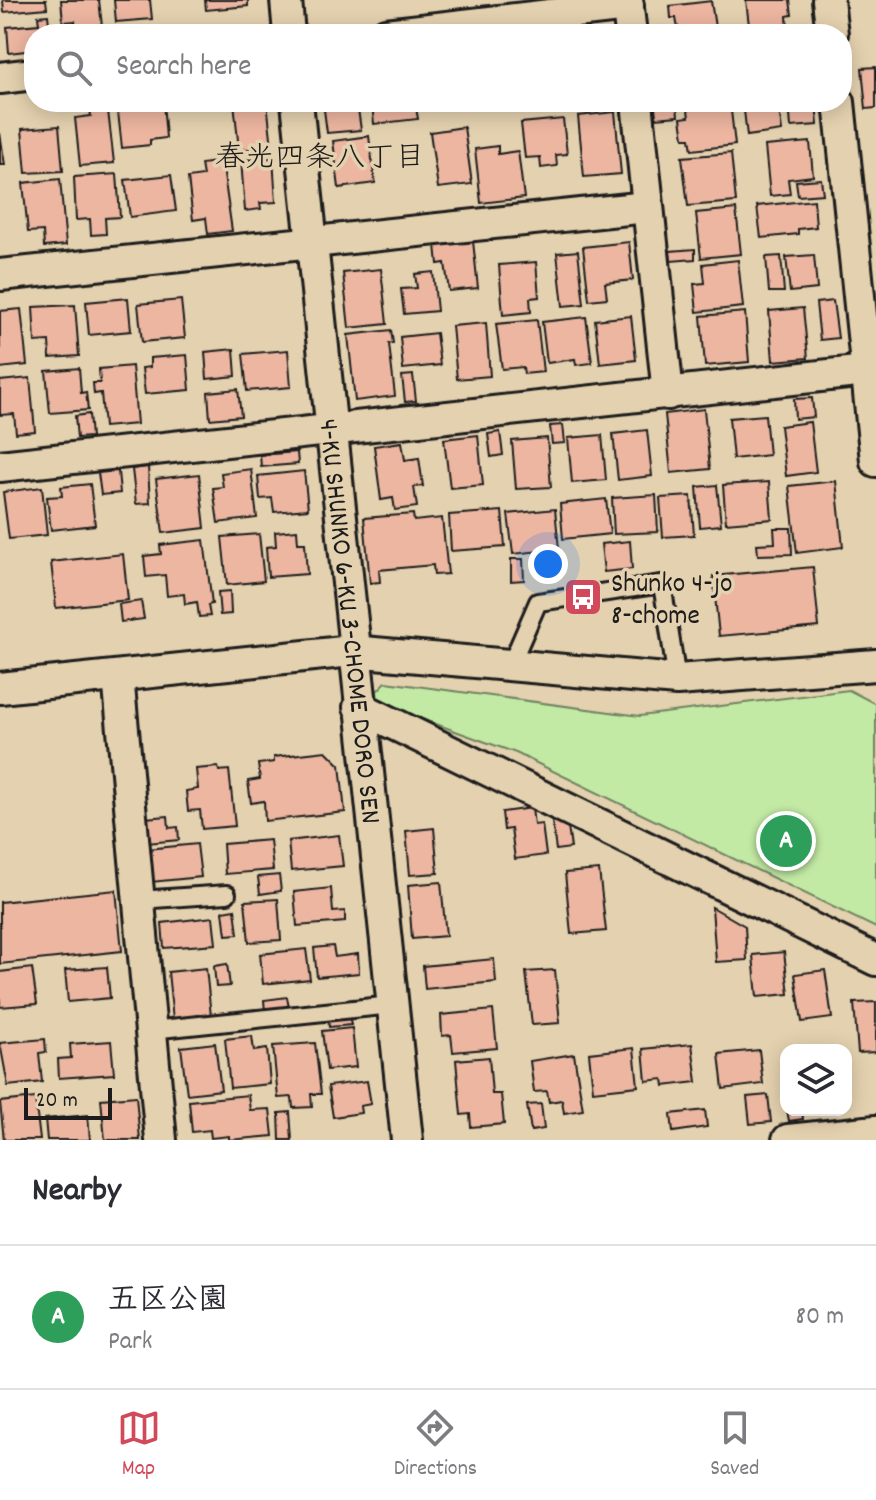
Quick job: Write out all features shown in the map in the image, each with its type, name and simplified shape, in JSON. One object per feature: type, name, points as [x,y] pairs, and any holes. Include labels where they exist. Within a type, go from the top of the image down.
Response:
[{"type":"street","points":[[286,0],[288,24]]},
{"type":"street","points":[[828,0],[831,24]]},
{"type":"street","points":[[502,24],[629,13]]},
{"type":"street","points":[[0,78],[24,75]]},
{"type":"street","name":"4-KU SHUNKO 6-KU 3-CHOME DORO SEN","points":[[298,112],[352,651],[407,1140]]},
{"type":"street","points":[[638,112],[668,394]]},
{"type":"street","points":[[842,112],[863,189],[869,323],[866,371],[876,461]]},
{"type":"street","points":[[0,275],[647,207]]},
{"type":"street","points":[[0,466],[866,371]]},
{"type":"street","points":[[0,688],[352,651],[677,680],[876,665]]},
{"type":"street","points":[[118,676],[161,1140]]},
{"type":"street","points":[[359,707],[876,960]]},
{"type":"street","points":[[788,1140],[876,1131]]},
{"type":"lane","points":[[511,664],[538,602],[662,584],[677,680]]},
{"type":"lane","points":[[139,900],[227,894]]},
{"type":"lane","points":[[151,1030],[392,1005]]},
{"type":"green space","points":[[386,682],[640,716],[849,690],[876,704],[876,928],[516,753],[378,703],[377,691]]},
{"type":"building","points":[[3,0],[46,0],[47,8],[4,12]]},
{"type":"building","points":[[61,0],[99,0],[102,24],[63,22]]},
{"type":"building","points":[[114,0],[150,0],[152,19],[116,22]]},
{"type":"building","points":[[205,0],[248,0],[248,6],[206,10]]},
{"type":"building","points":[[746,0],[790,0],[792,15],[787,16],[788,24],[749,24]]},
{"type":"building","points":[[711,1],[714,24],[677,24],[676,18],[671,18],[670,6]]},
{"type":"building","points":[[48,15],[49,24],[39,24],[38,16]]},
{"type":"building","points":[[24,25],[24,51],[9,53],[7,27]]},
{"type":"building","points":[[876,67],[876,108],[866,109],[862,68]]},
{"type":"building","points":[[90,112],[108,112],[114,163],[80,166],[75,118],[91,116]]},
{"type":"building","points":[[118,112],[164,112],[166,138],[150,140],[150,145],[122,148]]},
{"type":"building","points":[[235,112],[268,112],[272,147],[239,150]]},
{"type":"building","points":[[324,112],[358,112],[361,130],[327,133]]},
{"type":"building","points":[[373,112],[417,112],[418,119],[374,124]]},
{"type":"building","points":[[615,112],[621,174],[584,177],[578,116]]},
{"type":"building","points":[[655,112],[678,112],[678,116],[656,118]]},
{"type":"building","points":[[688,112],[731,112],[735,145],[692,150],[690,138],[684,138],[681,118],[689,117]]},
{"type":"building","points":[[744,112],[779,112],[782,131],[747,136]]},
{"type":"building","points":[[790,112],[817,112],[818,125],[791,127]]},
{"type":"building","points":[[563,119],[567,154],[556,155],[557,166],[541,168],[540,157],[525,158],[521,123]]},
{"type":"building","points":[[59,126],[63,171],[26,173],[22,129]]},
{"type":"building","points":[[464,127],[472,184],[438,188],[430,132]]},
{"type":"building","points":[[0,133],[5,165],[0,165]]},
{"type":"building","points":[[369,136],[375,183],[339,188],[333,141]]},
{"type":"building","points":[[810,142],[813,176],[788,179],[790,194],[770,196],[765,146]]},
{"type":"building","points":[[498,146],[498,154],[518,151],[524,198],[481,203],[475,149]]},
{"type":"building","points":[[731,153],[736,202],[688,206],[682,157]]},
{"type":"building","points":[[273,158],[276,202],[260,203],[261,209],[245,211],[241,160]]},
{"type":"building","points":[[222,161],[232,231],[208,234],[206,218],[193,220],[188,178],[203,176],[201,164]]},
{"type":"building","points":[[117,174],[120,217],[105,218],[106,234],[91,235],[90,219],[76,220],[74,177]]},
{"type":"building","points":[[171,175],[176,211],[130,217],[125,180]]},
{"type":"building","points":[[60,179],[66,245],[44,247],[43,231],[28,232],[23,183]]},
{"type":"building","points":[[821,179],[823,194],[798,196],[796,181]]},
{"type":"building","points":[[814,200],[816,227],[798,229],[798,234],[761,238],[757,206]]},
{"type":"building","points":[[736,209],[741,254],[701,258],[696,213]]},
{"type":"building","points":[[473,241],[478,288],[449,291],[445,263],[438,264],[436,245]]},
{"type":"building","points":[[629,242],[633,280],[605,283],[607,298],[589,300],[583,247]]},
{"type":"building","points":[[695,249],[695,259],[671,261],[670,251]]},
{"type":"building","points":[[578,251],[584,304],[563,306],[557,253]]},
{"type":"building","points":[[814,255],[817,289],[790,292],[786,257]]},
{"type":"building","points":[[781,256],[784,292],[769,292],[766,257]]},
{"type":"building","points":[[738,260],[743,307],[697,312],[694,284],[705,283],[703,264]]},
{"type":"building","points":[[536,262],[539,297],[530,298],[531,312],[503,315],[499,265]]},
{"type":"building","points":[[381,269],[387,324],[349,328],[343,273]]},
{"type":"building","points":[[433,272],[437,311],[404,314],[401,289],[417,288],[415,274]]},
{"type":"building","points":[[128,298],[131,331],[89,335],[86,302]]},
{"type":"building","points":[[181,300],[185,338],[142,342],[138,304]]},
{"type":"building","points":[[833,301],[838,338],[820,340],[816,303]]},
{"type":"building","points":[[75,305],[79,356],[50,358],[49,341],[35,342],[33,307]]},
{"type":"building","points":[[803,308],[808,358],[773,361],[769,311]]},
{"type":"building","points":[[21,309],[27,365],[0,368],[0,311]]},
{"type":"building","points":[[745,312],[749,362],[705,366],[701,316]]},
{"type":"building","points":[[631,316],[636,360],[600,364],[595,320]]},
{"type":"building","points":[[586,317],[592,363],[576,365],[575,359],[547,363],[542,322]]},
{"type":"building","points":[[537,320],[543,372],[524,374],[523,367],[502,369],[496,324]]},
{"type":"building","points":[[486,323],[490,376],[457,379],[452,326]]},
{"type":"building","points":[[391,330],[393,343],[389,344],[395,396],[355,401],[348,335]]},
{"type":"building","points":[[436,333],[440,365],[403,369],[400,337]]},
{"type":"building","points":[[234,349],[236,376],[207,379],[205,352]]},
{"type":"building","points":[[288,350],[291,387],[247,391],[243,354]]},
{"type":"building","points":[[187,355],[190,390],[145,394],[142,368],[150,367],[150,358]]},
{"type":"building","points":[[132,366],[137,424],[104,427],[101,393],[94,394],[93,383],[100,383],[99,369]]},
{"type":"building","points":[[79,368],[81,393],[86,392],[88,410],[50,413],[46,371]]},
{"type":"building","points":[[413,375],[416,401],[405,402],[402,376]]},
{"type":"building","points":[[30,378],[35,431],[16,433],[14,414],[0,415],[0,381]]},
{"type":"building","points":[[238,389],[241,416],[210,419],[208,392]]},
{"type":"building","points":[[812,398],[814,417],[795,419],[794,399]]},
{"type":"building","points":[[704,409],[710,469],[671,473],[665,414]]},
{"type":"building","points":[[89,414],[91,437],[77,438],[75,416]]},
{"type":"building","points":[[765,415],[769,455],[733,459],[729,418]]},
{"type":"building","points":[[810,422],[816,472],[786,476],[780,426]]},
{"type":"building","points":[[563,425],[565,443],[552,444],[550,426]]},
{"type":"building","points":[[647,430],[652,476],[618,480],[613,434]]},
{"type":"building","points":[[500,432],[503,455],[491,457],[488,434]]},
{"type":"building","points":[[478,435],[483,485],[450,488],[444,439]]},
{"type":"building","points":[[602,435],[606,480],[572,483],[568,438]]},
{"type":"building","points":[[547,438],[551,487],[516,489],[512,441]]},
{"type":"building","points":[[402,442],[405,460],[419,458],[423,486],[414,487],[417,507],[395,510],[393,498],[381,500],[374,446]]},
{"type":"building","points":[[297,452],[298,464],[261,467],[260,455]]},
{"type":"building","points":[[148,467],[150,503],[136,504],[132,469]]},
{"type":"building","points":[[251,469],[257,518],[218,523],[213,488],[223,487],[221,473]]},
{"type":"building","points":[[118,471],[120,493],[101,495],[98,473]]},
{"type":"building","points":[[304,471],[308,509],[274,512],[272,498],[260,499],[258,476]]},
{"type":"building","points":[[199,474],[205,528],[163,533],[156,479]]},
{"type":"building","points":[[836,481],[843,547],[797,553],[789,486]]},
{"type":"building","points":[[769,482],[772,519],[726,523],[723,485]]},
{"type":"building","points":[[90,484],[95,525],[51,530],[47,497],[62,496],[61,487]]},
{"type":"building","points":[[717,485],[721,525],[700,527],[697,487]]},
{"type":"building","points":[[42,487],[47,535],[9,539],[3,492]]},
{"type":"building","points":[[656,495],[658,532],[614,534],[612,498]]},
{"type":"building","points":[[691,496],[694,535],[663,537],[660,498]]},
{"type":"building","points":[[606,499],[610,534],[563,539],[560,504]]},
{"type":"building","points":[[555,509],[559,549],[513,554],[508,514]]},
{"type":"building","points":[[502,511],[505,547],[451,551],[449,515]]},
{"type":"building","points":[[413,514],[414,521],[442,518],[448,574],[434,575],[433,565],[379,570],[380,582],[370,583],[364,518]]},
{"type":"building","points":[[774,528],[791,528],[792,554],[758,555],[757,544],[775,543]]},
{"type":"building","points":[[297,530],[298,543],[305,543],[307,574],[268,577],[266,547],[276,546],[275,532]]},
{"type":"building","points":[[259,534],[264,581],[227,585],[222,537]]},
{"type":"building","points":[[204,540],[212,604],[208,605],[210,616],[199,617],[197,602],[185,604],[184,594],[167,596],[165,575],[146,577],[144,556],[161,554],[160,545]]},
{"type":"building","points":[[630,541],[632,569],[604,572],[601,544]]},
{"type":"building","points":[[123,554],[128,600],[56,608],[51,562]]},
{"type":"building","points":[[511,559],[523,559],[524,580],[511,581]]},
{"type":"building","points":[[813,567],[819,627],[719,636],[713,576]]},
{"type":"building","points":[[230,591],[231,614],[220,615],[218,592]]},
{"type":"building","points":[[141,601],[144,619],[121,622],[119,604]]},
{"type":"building","points":[[326,751],[340,765],[345,812],[265,821],[264,801],[251,803],[248,781],[260,779],[258,764],[274,762],[274,757]]},
{"type":"building","points":[[218,767],[219,771],[229,770],[235,826],[202,829],[200,810],[188,811],[186,791],[198,789],[196,769]]},
{"type":"building","points":[[532,808],[534,825],[542,824],[546,855],[515,859],[511,829],[504,830],[502,812]]},
{"type":"building","points":[[168,816],[169,828],[178,827],[179,840],[147,843],[145,818]]},
{"type":"building","points":[[567,820],[571,848],[556,850],[552,822]]},
{"type":"building","points":[[434,828],[438,873],[410,875],[406,831]]},
{"type":"building","points":[[339,835],[343,866],[291,871],[288,841]]},
{"type":"building","points":[[270,840],[273,870],[225,874],[223,844]]},
{"type":"building","points":[[197,844],[201,877],[151,882],[147,849]]},
{"type":"building","points":[[599,870],[606,931],[571,934],[565,873]]},
{"type":"building","points":[[279,875],[281,891],[260,894],[258,877]]},
{"type":"building","points":[[441,882],[446,936],[412,939],[408,885]]},
{"type":"building","points":[[331,888],[333,912],[345,911],[345,922],[297,926],[294,892]]},
{"type":"building","points":[[116,890],[122,951],[0,964],[0,902]]},
{"type":"building","points":[[278,899],[281,940],[249,942],[245,901]]},
{"type":"building","points":[[712,907],[745,926],[747,960],[716,962]]},
{"type":"building","points":[[235,909],[238,934],[226,935],[223,911]]},
{"type":"building","points":[[213,917],[216,944],[164,948],[162,923]]},
{"type":"building","points":[[333,946],[335,957],[358,954],[359,973],[317,977],[314,948]]},
{"type":"building","points":[[306,949],[310,979],[263,984],[260,954]]},
{"type":"building","points":[[784,952],[789,994],[757,997],[753,955]]},
{"type":"building","points":[[494,959],[496,982],[425,989],[423,966]]},
{"type":"building","points":[[227,964],[230,986],[216,987],[214,966]]},
{"type":"building","points":[[107,967],[110,998],[68,1002],[65,970]]},
{"type":"building","points":[[32,968],[37,1004],[0,1007],[0,972]]},
{"type":"building","points":[[206,968],[211,1016],[173,1020],[168,972]]},
{"type":"building","points":[[555,970],[560,1023],[532,1025],[526,972]]},
{"type":"building","points":[[825,970],[832,1018],[802,1022],[795,974]]},
{"type":"building","points":[[287,997],[289,1008],[265,1011],[264,1000]]},
{"type":"building","points":[[876,1002],[876,1052],[858,1053],[854,1003]]},
{"type":"building","points":[[493,1010],[497,1048],[453,1052],[451,1035],[442,1036],[441,1015]]},
{"type":"building","points":[[349,1014],[351,1025],[329,1027],[328,1017]]},
{"type":"building","points":[[352,1028],[356,1067],[327,1070],[322,1031]]},
{"type":"building","points":[[252,1036],[254,1051],[267,1049],[270,1084],[230,1088],[225,1039]]},
{"type":"building","points":[[45,1039],[46,1052],[39,1053],[42,1082],[8,1086],[0,1043]]},
{"type":"building","points":[[111,1041],[114,1074],[59,1078],[58,1059],[71,1058],[70,1044]]},
{"type":"building","points":[[215,1043],[221,1090],[187,1094],[181,1047]]},
{"type":"building","points":[[315,1043],[321,1094],[311,1094],[312,1107],[293,1108],[292,1097],[278,1098],[273,1046]]},
{"type":"building","points":[[692,1044],[697,1082],[664,1086],[663,1079],[646,1081],[643,1049]]},
{"type":"building","points":[[634,1048],[638,1086],[593,1091],[589,1053]]},
{"type":"building","points":[[759,1050],[763,1084],[723,1089],[719,1054]]},
{"type":"building","points":[[574,1054],[583,1110],[564,1113],[562,1100],[549,1102],[547,1091],[534,1092],[530,1061]]},
{"type":"building","points":[[489,1057],[492,1094],[501,1094],[504,1124],[471,1127],[470,1114],[461,1115],[456,1060]]},
{"type":"building","points":[[367,1081],[371,1104],[360,1106],[361,1113],[333,1117],[328,1086]]},
{"type":"building","points":[[248,1095],[250,1110],[270,1109],[273,1136],[229,1140],[229,1136],[211,1138],[210,1130],[192,1132],[189,1101]]},
{"type":"building","points":[[768,1095],[771,1122],[750,1124],[747,1097]]},
{"type":"building","points":[[136,1096],[140,1140],[105,1140],[101,1099]]},
{"type":"building","points":[[35,1098],[40,1140],[4,1140],[0,1102]]},
{"type":"building","points":[[541,1104],[544,1129],[531,1131],[527,1105]]},
{"type":"building","points":[[705,1110],[707,1127],[673,1132],[671,1114]]},
{"type":"building","points":[[290,1112],[292,1140],[280,1140],[279,1113]]},
{"type":"building","points":[[88,1115],[90,1140],[47,1140],[45,1119]]},
{"type":"building","points":[[788,1116],[803,1116],[803,1119],[789,1121]]},
{"type":"place","name":"Shunko 4-jo 8-chome","points":[[583,597]]},
{"type":"place","name":"五区公園","points":[[786,841]]},
{"type":"district","name":"春光四条八丁目","points":[[320,156]]}]
